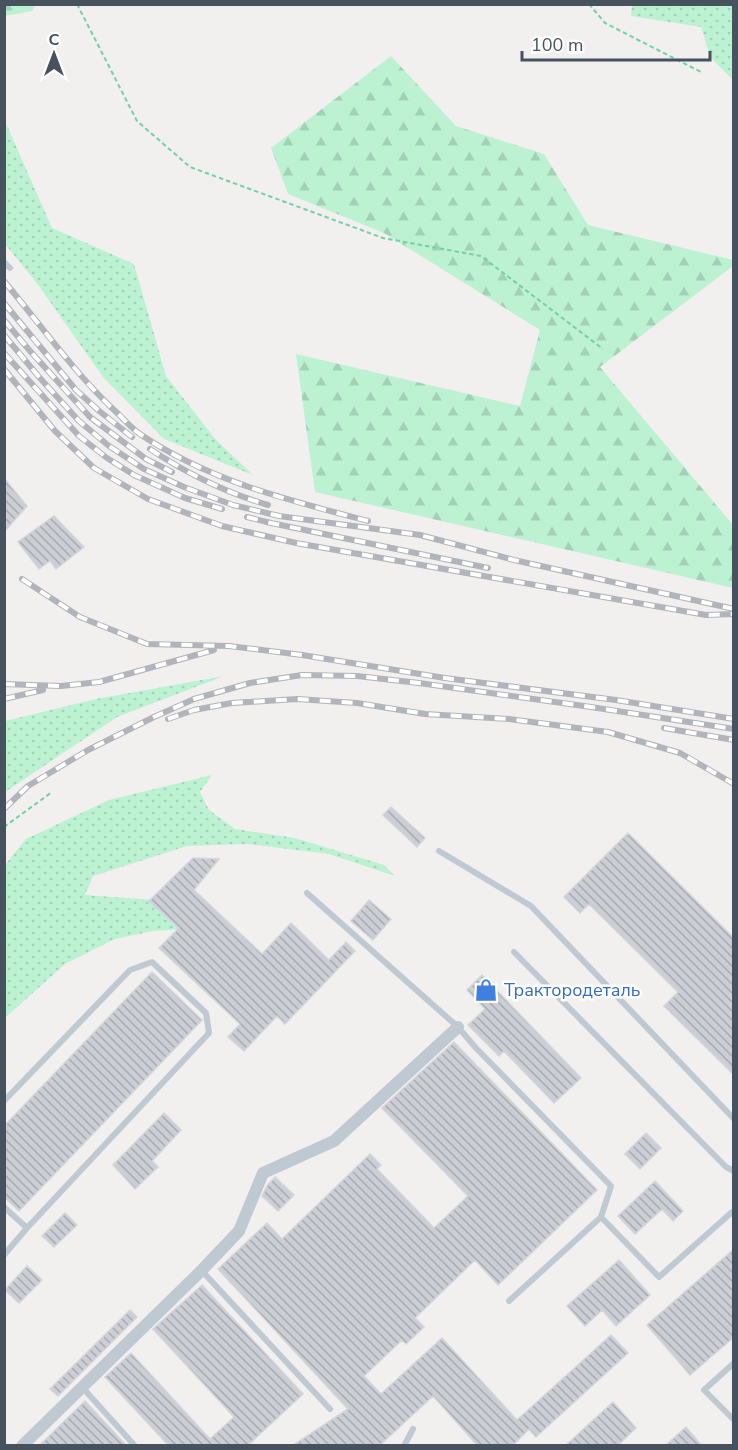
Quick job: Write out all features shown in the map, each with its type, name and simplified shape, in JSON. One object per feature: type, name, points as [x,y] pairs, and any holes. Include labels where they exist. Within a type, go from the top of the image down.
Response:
[{"type":"street","points":[[22,1446],[239,1231],[263,1173],[334,1141],[458,1027]]},
{"type":"lane","points":[[4,262],[10,268]]},
{"type":"lane","points":[[439,851],[531,906],[734,1119]]},
{"type":"lane","points":[[307,893],[458,1027],[611,1186],[601,1217],[509,1301]]},
{"type":"lane","points":[[514,952],[726,1167],[734,1171]]},
{"type":"lane","points":[[4,1101],[130,970],[152,962],[206,1013],[209,1033],[4,1255]]},
{"type":"lane","points":[[4,1207],[27,1228]]},
{"type":"lane","points":[[601,1217],[659,1277],[732,1212],[734,1213]]},
{"type":"lane","points":[[202,1270],[330,1409]]},
{"type":"lane","points":[[734,1363],[704,1390],[734,1420]]},
{"type":"lane","points":[[82,1387],[135,1446]]},
{"type":"lane","points":[[404,1446],[413,1429]]},
{"type":"path","points":[[77,4],[137,121],[190,167],[383,238],[481,256],[603,349]]},
{"type":"path","points":[[589,4],[605,23],[700,72]]},
{"type":"path","points":[[4,827],[52,792]]},
{"type":"green space","points":[[5,4],[36,5],[32,11],[5,16]]},
{"type":"green space","points":[[632,4],[733,5],[733,80],[710,57],[701,27],[631,16]]},
{"type":"green space","points":[[391,56],[456,126],[544,154],[588,225],[733,260],[733,266],[600,367],[733,525],[733,588],[315,492],[296,354],[520,406],[540,330],[384,233],[288,194],[271,148]]},
{"type":"green space","points":[[5,121],[52,228],[134,264],[166,376],[216,440],[253,475],[164,439],[103,377],[39,286],[5,244]]},
{"type":"green space","points":[[224,676],[117,717],[5,792],[5,721],[96,699]]},
{"type":"green space","points":[[212,775],[200,792],[209,810],[235,829],[295,838],[384,865],[395,876],[329,854],[247,844],[187,846],[93,876],[85,895],[155,900],[183,929],[153,931],[115,939],[65,964],[5,1018],[5,865],[26,839],[109,800]]},
{"type":"building","points":[[4,478],[27,506],[4,532]]},
{"type":"building","points":[[54,516],[84,547],[56,569],[50,561],[39,569],[18,542]]},
{"type":"building","points":[[391,807],[425,838],[417,847],[383,815]]},
{"type":"building","points":[[628,833],[734,938],[734,1075],[664,1006],[678,992],[589,904],[580,913],[564,897]]},
{"type":"building","points":[[193,858],[219,859],[194,890],[262,954],[291,923],[329,960],[346,942],[355,951],[285,1024],[277,1016],[244,1051],[228,1037],[240,1024],[159,948],[179,928],[149,901]]},
{"type":"building","points":[[369,900],[391,919],[373,940],[351,921]]},
{"type":"building","points":[[152,972],[202,1020],[19,1211],[4,1197],[4,1126]]},
{"type":"building","points":[[482,975],[581,1078],[554,1103],[504,1051],[499,1056],[468,1025],[485,1009],[467,990]]},
{"type":"building","points":[[454,1042],[597,1190],[498,1285],[475,1260],[415,1318],[424,1327],[406,1344],[402,1340],[364,1376],[381,1394],[442,1338],[517,1420],[611,1335],[628,1353],[536,1437],[529,1429],[512,1446],[478,1446],[433,1396],[379,1446],[292,1446],[348,1409],[218,1269],[267,1223],[282,1239],[370,1154],[381,1165],[377,1169],[434,1228],[468,1196],[382,1108]]},
{"type":"building","points":[[164,1113],[181,1130],[152,1161],[158,1167],[135,1189],[113,1165]]},
{"type":"building","points":[[646,1133],[661,1148],[640,1169],[625,1154]]},
{"type":"building","points":[[275,1177],[294,1195],[278,1211],[262,1196]]},
{"type":"building","points":[[655,1181],[683,1211],[673,1221],[662,1209],[635,1234],[618,1216]]},
{"type":"building","points":[[65,1213],[77,1225],[54,1247],[42,1236]]},
{"type":"building","points":[[734,1249],[734,1337],[690,1375],[647,1325]]},
{"type":"building","points":[[619,1260],[650,1295],[616,1326],[602,1310],[585,1326],[567,1306]]},
{"type":"building","points":[[27,1266],[42,1280],[19,1303],[5,1290]]},
{"type":"building","points":[[202,1285],[303,1394],[247,1446],[169,1446],[105,1377],[131,1353],[210,1439],[234,1417],[153,1329]]},
{"type":"building","points":[[130,1310],[137,1317],[58,1396],[50,1389]]},
{"type":"building","points":[[85,1401],[127,1446],[39,1446]]},
{"type":"building","points":[[613,1402],[636,1428],[617,1446],[565,1446]]},
{"type":"building","points":[[686,1427],[702,1446],[665,1446]]},
{"type":"railway","points":[[4,281],[84,379],[140,434],[166,450],[221,477],[279,497],[368,521]]},
{"type":"railway","points":[[4,303],[76,390],[132,437]]},
{"type":"railway","points":[[4,320],[90,417],[146,459],[172,472]]},
{"type":"railway","points":[[4,335],[79,421],[109,446],[144,469],[184,487],[233,505],[279,516],[420,535],[514,560],[734,609]]},
{"type":"railway","points":[[4,353],[79,436],[107,458],[134,475],[185,498],[222,509]]},
{"type":"railway","points":[[4,369],[55,431],[94,468],[148,499],[222,526],[296,543],[706,615],[734,614]]},
{"type":"railway","points":[[150,449],[207,481],[237,495],[268,505]]},
{"type":"railway","points":[[247,517],[488,568]]},
{"type":"railway","points":[[22,579],[80,617],[147,644],[229,646],[302,655],[734,719]]},
{"type":"railway","points":[[4,684],[61,686],[99,682],[214,650]]},
{"type":"railway","points":[[4,809],[28,786],[88,750],[194,699],[250,683],[302,675],[357,676],[419,683],[734,729]]},
{"type":"railway","points":[[4,699],[43,690]]},
{"type":"railway","points":[[168,719],[194,710],[232,703],[297,699],[357,703],[425,714],[509,719],[608,732],[680,753],[734,784]]},
{"type":"railway","points":[[664,728],[734,740]]},
{"type":"place","name":"Трактородеталь","points":[[486,990]]}]
